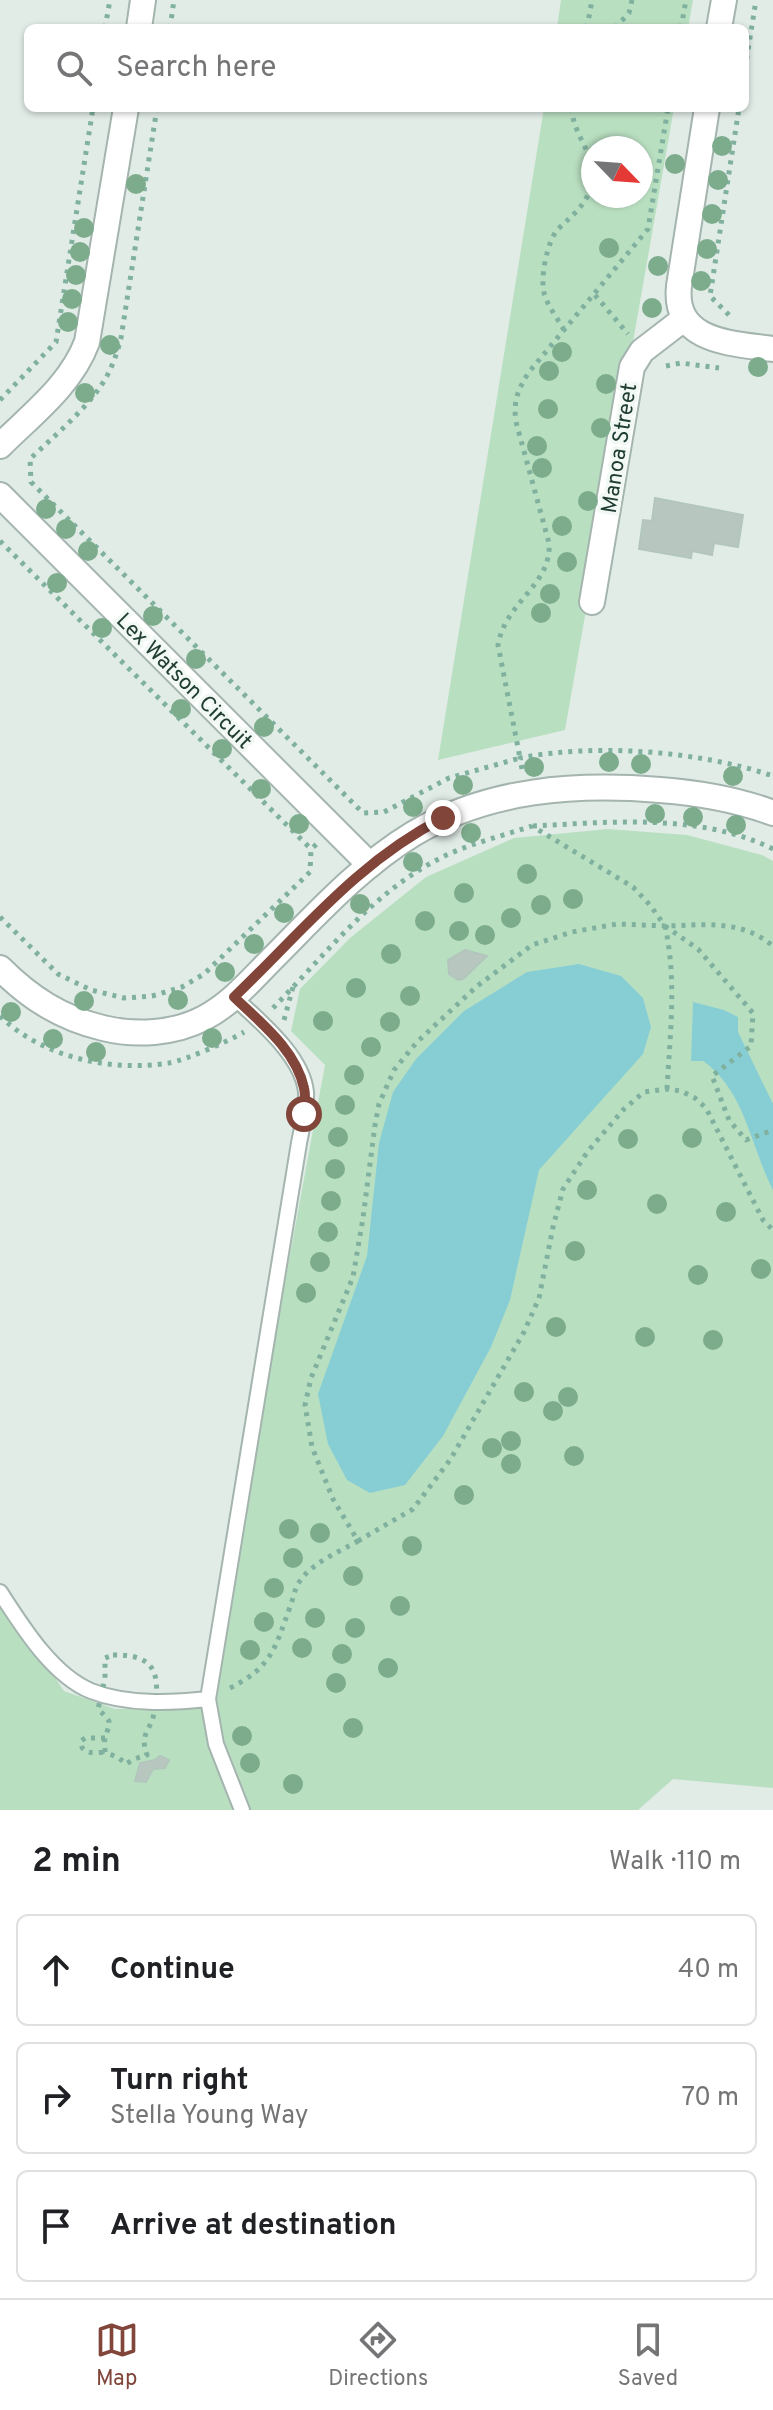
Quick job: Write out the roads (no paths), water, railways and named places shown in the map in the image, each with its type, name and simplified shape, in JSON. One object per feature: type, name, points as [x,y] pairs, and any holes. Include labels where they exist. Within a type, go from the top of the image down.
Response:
[{"type":"street","points":[[140,24],[143,0]]},
{"type":"street","points":[[720,24],[724,0]]},
{"type":"street","points":[[0,446],[63,383],[82,357],[125,112]]},
{"type":"street","points":[[706,112],[678,294],[685,318],[694,329],[712,339],[773,349]]},
{"type":"street","name":"Manoa Street","points":[[592,602],[632,367],[642,351],[685,318]]},
{"type":"street","name":"Lex Watson Circuit","points":[[0,495],[370,865]]},
{"type":"street","points":[[0,968],[33,998],[80,1022],[110,1030],[150,1032],[188,1025],[234,997],[370,865],[417,832],[471,807],[562,788],[626,787],[733,800],[773,813]]},
{"type":"lane","points":[[234,997],[279,1042],[299,1069],[306,1092],[208,1699],[216,1744],[242,1810]]},
{"type":"lane","points":[[0,1592],[39,1647],[68,1675],[91,1690],[119,1697],[173,1702],[208,1699]]},
{"type":"water","points":[[579,964],[621,976],[643,998],[651,1027],[643,1054],[539,1170],[510,1300],[491,1347],[443,1436],[405,1485],[370,1493],[347,1480],[328,1444],[318,1394],[367,1256],[379,1143],[393,1092],[416,1059],[464,1011],[527,972]]},
{"type":"water","points":[[693,1002],[738,1017],[738,1032],[773,1104],[773,1190],[729,1087],[703,1061],[691,1061]]}]
